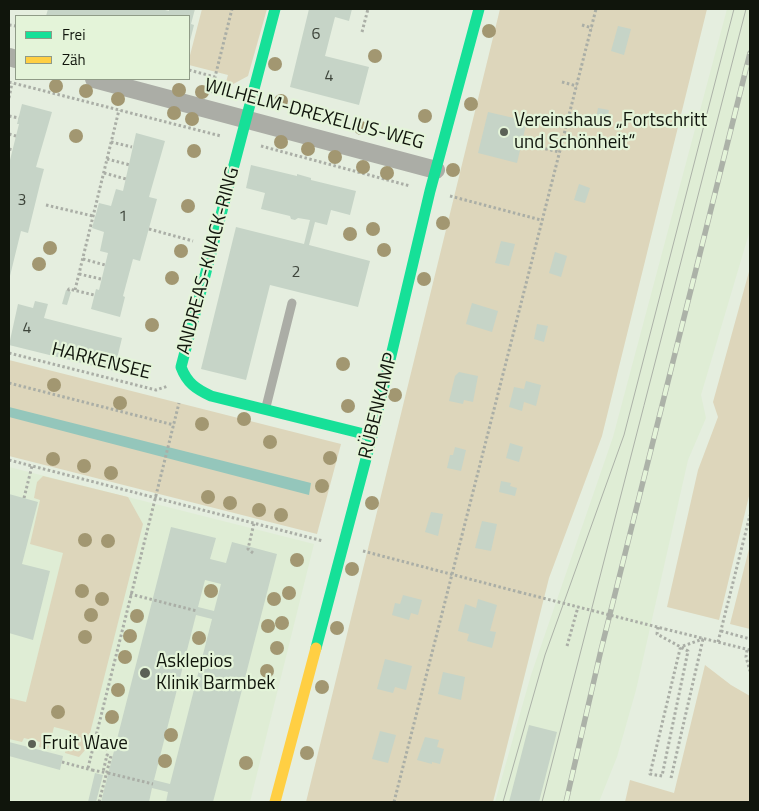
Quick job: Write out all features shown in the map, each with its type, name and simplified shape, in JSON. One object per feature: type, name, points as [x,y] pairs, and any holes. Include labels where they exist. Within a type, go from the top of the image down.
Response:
[{"type":"street","name":"ANDREAS-KNACK-RING","points":[[275,9],[182,367],[185,380],[196,390],[210,396],[372,436]]},
{"type":"street","name":"RÜBENKAMP","points":[[275,802],[372,436],[430,191],[479,9]]},
{"type":"street","name":"WILHELM-DREXELIUS-WEG","points":[[98,80],[247,118],[436,170]]},
{"type":"lane","points":[[265,410],[292,303]]},
{"type":"path","points":[[207,108],[232,9]]},
{"type":"path","points":[[362,32],[368,9]]},
{"type":"path","points":[[394,802],[596,9]]},
{"type":"path","points":[[582,25],[592,28]]},
{"type":"path","points":[[190,70],[215,76]]},
{"type":"path","points":[[562,82],[577,86]]},
{"type":"path","points":[[9,98],[11,83],[228,138]]},
{"type":"path","points":[[75,290],[119,110]]},
{"type":"path","points":[[9,116],[19,118]]},
{"type":"path","points":[[9,134],[16,136]]},
{"type":"path","points":[[111,142],[132,147]]},
{"type":"path","points":[[522,143],[559,152]]},
{"type":"path","points":[[258,145],[542,220]]},
{"type":"path","points":[[107,159],[130,165]]},
{"type":"path","points":[[104,173],[126,179]]},
{"type":"path","points":[[46,204],[93,216]]},
{"type":"path","points":[[149,229],[214,246]]},
{"type":"path","points":[[83,259],[105,265]]},
{"type":"path","points":[[79,274],[101,279]]},
{"type":"path","points":[[68,291],[69,289],[75,290],[94,296]]},
{"type":"path","name":"HARKENSEE","points":[[9,353],[156,390],[169,386],[172,392]]},
{"type":"path","points":[[9,383],[174,425]]},
{"type":"path","points":[[90,769],[130,594],[179,404],[176,398]]},
{"type":"path","points":[[9,460],[324,541]]},
{"type":"path","points":[[24,498],[32,466]]},
{"type":"path","points":[[718,642],[750,514]]},
{"type":"path","points":[[253,553],[248,549],[248,546],[254,523]]},
{"type":"path","points":[[358,550],[748,650],[746,657],[750,672]]},
{"type":"path","points":[[130,594],[197,611]]},
{"type":"path","points":[[567,646],[578,606]]},
{"type":"path","points":[[658,627],[657,634],[688,651],[662,776],[650,774],[680,649],[683,646],[703,639]]},
{"type":"path","points":[[721,631],[750,639]]},
{"type":"path","points":[[671,778],[703,639]]},
{"type":"path","points":[[99,802],[110,756],[107,756],[103,772]]},
{"type":"path","points":[[62,762],[153,784]]},
{"type":"shaded area","points":[[202,9],[267,9],[248,76],[224,89],[228,75],[190,65],[190,55]]},
{"type":"shaded area","points":[[500,9],[707,9],[602,436],[549,578],[493,802],[306,802]]},
{"type":"shaded area","points":[[727,9],[750,9],[750,230],[701,395],[706,418],[688,460],[636,690],[617,757],[599,802],[495,802],[531,675],[613,437]]},
{"type":"shaded area","points":[[750,268],[750,492],[719,620],[667,607],[698,470],[718,417],[713,402]]},
{"type":"shaded area","points":[[9,360],[341,444],[317,534],[9,456]]},
{"type":"shaded area","name":"Asklepios Klinik Barmbek","points":[[9,467],[314,544],[250,802],[9,802]]},
{"type":"shaded area","points":[[43,476],[128,497],[143,524],[86,749],[79,757],[65,753],[70,731],[54,727],[48,749],[39,747],[40,742],[24,738],[22,742],[9,739],[9,698],[26,702],[63,553],[30,544],[40,500],[34,498],[37,482]]},
{"type":"shaded area","points":[[750,545],[750,629],[730,624]]},
{"type":"shaded area","points":[[705,665],[731,685],[750,696],[750,802],[625,802],[630,780],[674,793]]},
{"type":"water","points":[[9,407],[311,483],[309,495],[9,417]]},
{"type":"building","points":[[48,9],[161,9],[169,11],[169,9],[195,9],[191,24],[194,25],[190,41],[190,15],[46,15]]},
{"type":"building","points":[[309,9],[352,9],[349,21],[335,17],[325,56],[369,67],[359,105],[290,87]]},
{"type":"building","points":[[618,26],[631,29],[624,55],[611,51]]},
{"type":"building","points":[[22,104],[52,112],[36,167],[44,169],[28,233],[21,231],[9,280],[9,160],[19,124],[17,124]]},
{"type":"building","points":[[598,108],[609,110],[606,126],[595,124]]},
{"type":"building","name":"Vereinshaus „Fortschritt und Schönheit“","points":[[488,112],[527,121],[517,163],[478,153]]},
{"type":"building","points":[[136,133],[165,141],[149,197],[157,199],[140,261],[133,259],[123,296],[125,297],[120,317],[91,309],[96,289],[99,290],[108,253],[100,251],[104,232],[92,228],[99,203],[111,206],[116,189],[123,191]]},
{"type":"building","points":[[251,165],[297,176],[297,174],[311,178],[311,180],[356,191],[350,215],[331,210],[327,225],[315,222],[309,245],[370,261],[358,307],[270,285],[246,380],[201,369],[236,227],[304,244],[310,220],[298,218],[295,220],[291,219],[290,216],[261,209],[265,193],[246,188]]},
{"type":"building","points":[[579,184],[590,188],[585,203],[574,200]]},
{"type":"building","points":[[501,241],[515,244],[509,266],[495,263]]},
{"type":"building","points":[[555,252],[567,256],[561,277],[549,273]]},
{"type":"building","points":[[66,290],[71,292],[67,305],[62,304]]},
{"type":"building","points":[[35,301],[48,304],[44,318],[122,338],[114,371],[9,345],[18,304],[33,308]]},
{"type":"building","points":[[472,303],[498,311],[492,332],[466,324]]},
{"type":"building","points":[[537,324],[548,326],[544,342],[534,339]]},
{"type":"building","points":[[459,372],[478,376],[473,402],[464,400],[463,404],[449,401],[455,376]]},
{"type":"building","points":[[526,381],[541,385],[536,406],[524,402],[522,411],[509,407],[514,387],[524,389]]},
{"type":"building","points":[[510,443],[523,447],[519,462],[506,458]]},
{"type":"building","points":[[455,447],[466,450],[461,471],[447,468],[450,455],[453,455]]},
{"type":"building","points":[[501,481],[511,483],[510,486],[517,488],[515,496],[499,492]]},
{"type":"building","points":[[9,494],[38,502],[22,564],[50,571],[33,640],[9,633]]},
{"type":"building","points":[[431,512],[443,514],[438,536],[425,532]]},
{"type":"building","points":[[482,521],[497,524],[491,551],[475,548]]},
{"type":"building","points":[[171,527],[216,538],[210,559],[226,563],[232,542],[277,554],[213,802],[166,802],[168,792],[152,788],[149,802],[101,802]],"holes":[[[205,580],[221,584],[214,611],[198,607]],[[196,615],[212,619],[170,784],[154,780]]]},
{"type":"building","points":[[403,595],[422,600],[418,615],[411,613],[409,620],[392,615],[395,603],[400,604]]},
{"type":"building","points":[[478,599],[497,605],[490,631],[496,632],[492,648],[467,641],[469,634],[458,631],[465,604],[476,608]]},
{"type":"building","points":[[385,659],[412,666],[406,690],[395,687],[393,693],[377,689]]},
{"type":"building","points":[[443,672],[465,677],[461,700],[438,694]]},
{"type":"building","points":[[529,725],[557,732],[539,802],[509,802]]},
{"type":"building","points":[[380,731],[396,735],[388,763],[372,759]]},
{"type":"building","points":[[425,737],[439,740],[437,747],[444,749],[440,764],[417,760]]},
{"type":"building","points":[[9,742],[63,756],[60,770],[9,756]]},
{"type":"building","points":[[95,773],[103,775],[96,802],[88,802]]},
{"type":"tram line","points":[[503,802],[545,655],[624,435],[734,9]]},
{"type":"tram line","points":[[542,802],[746,9]]},
{"type":"railway","points":[[566,802],[601,650],[750,53]]},
{"type":"traffic: fast","points":[[275,9],[181,367],[193,385],[211,396],[372,436]]},
{"type":"traffic: fast","points":[[316,648],[372,436],[430,191],[479,9]]},
{"type":"traffic: slow","points":[[275,802],[316,648]]},
{"type":"place","name":"Vereinshaus „Fortschritt und Schönheit“","points":[[504,132]]},
{"type":"place","name":"Asklepios Klinik Barmbek","points":[[145,673]]},
{"type":"place","name":"Fruit Wave","points":[[32,744]]}]
